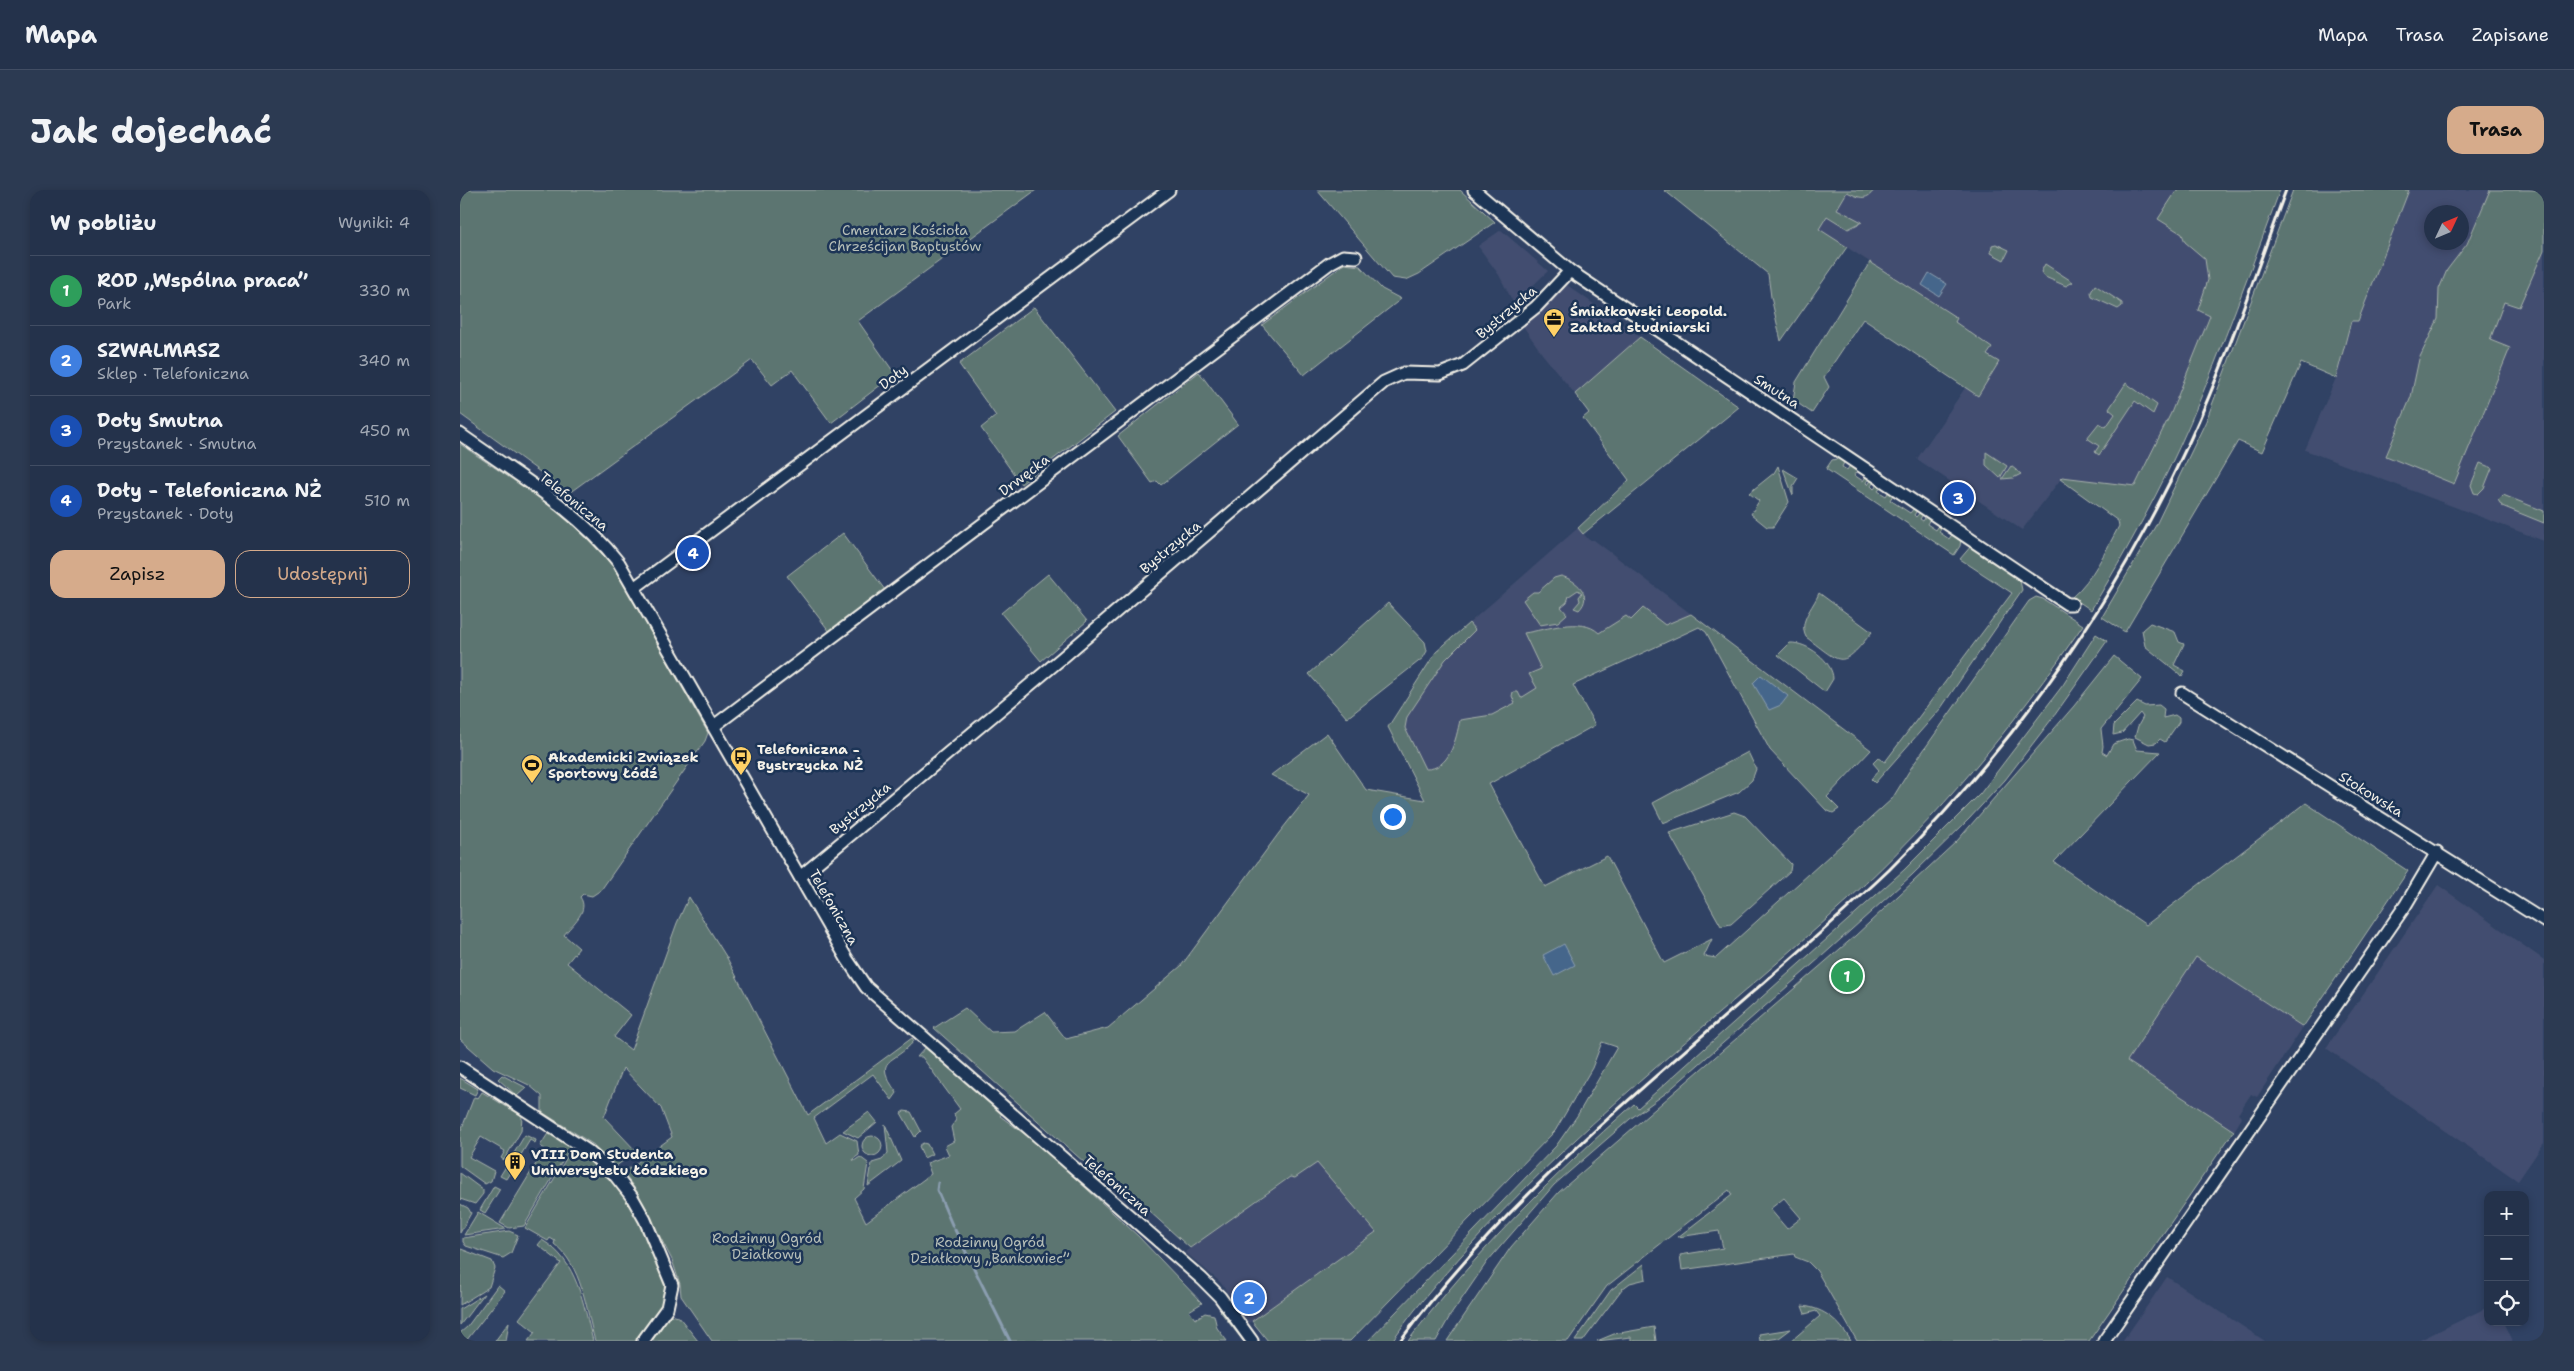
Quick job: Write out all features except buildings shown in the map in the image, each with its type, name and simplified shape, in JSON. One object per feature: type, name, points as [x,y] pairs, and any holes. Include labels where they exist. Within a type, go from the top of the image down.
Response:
[{"type":"street","name":"Doły","points":[[634,588],[1169,190]]},
{"type":"street","name":"Smutna","points":[[1474,190],[1570,271],[2067,604],[2072,604]]},
{"type":"street","name":"Drwęcka","points":[[714,726],[1330,263],[1343,256],[1356,257]]},
{"type":"street","name":"Bystrzycka","points":[[800,877],[973,733],[1384,382],[1404,373],[1440,374],[1463,365],[1536,307],[1570,271]]},
{"type":"street","name":"Telefoniczna","points":[[460,434],[591,531],[619,562],[850,964],[866,987],[1196,1273],[1220,1297],[1252,1341]]},
{"type":"street","name":"Stokowska","points":[[2182,693],[2544,921]]},
{"type":"street","points":[[2104,1341],[2405,906],[2437,852]]},
{"type":"street","points":[[460,1067],[588,1151],[614,1174],[632,1197],[645,1220],[672,1285],[670,1302],[643,1341]]},
{"type":"shaded area","points":[[1831,190],[2225,190],[2244,217],[2193,367],[2160,443],[2118,521],[2060,480],[2022,530],[1917,459],[1992,348],[1955,322],[1957,318],[1809,223]]},
{"type":"shaded area","points":[[2409,190],[2544,190],[2544,541],[2305,450],[2336,378],[2351,321],[2358,321]]},
{"type":"shaded area","points":[[1501,230],[1548,271],[1514,304],[1499,275],[1478,246]]},
{"type":"shaded area","points":[[1929,273],[1947,284],[1939,296],[1922,285]]},
{"type":"shaded area","points":[[1567,285],[1640,337],[1575,394],[1543,355],[1523,326]]},
{"type":"shaded area","points":[[1578,528],[1589,540],[1594,540],[1691,614],[1563,672],[1426,801],[1388,727],[1436,652]]},
{"type":"shaded area","points":[[1761,675],[1788,696],[1781,705],[1769,710],[1753,683]]},
{"type":"shaded area","points":[[2438,885],[2544,960],[2544,1143],[2518,1181],[2326,1048]]},
{"type":"shaded area","points":[[1564,944],[1575,965],[1554,976],[1543,955]]},
{"type":"shaded area","points":[[2196,956],[2303,1027],[2257,1097],[2251,1094],[2238,1114],[2242,1118],[2234,1131],[2127,1061]]},
{"type":"shaded area","points":[[1317,1162],[1376,1232],[1249,1323],[1220,1282],[1185,1252],[1291,1177],[1295,1178]]},
{"type":"shaded area","points":[[2167,1277],[2265,1341],[2123,1341]]},
{"type":"shaded area","points":[[2484,1309],[2484,1326],[2506,1326],[2513,1341],[2418,1341]]},
{"type":"green space","name":"Cmentarz Kościoła Chrześcijan Baptystów","points":[[460,190],[1036,190],[858,321],[895,374],[831,423],[792,370],[772,385],[752,360],[569,493],[460,414]]},
{"type":"green space","points":[[1317,190],[1460,190],[1495,222],[1419,274],[1406,280],[1392,278]]},
{"type":"green space","points":[[1664,190],[1874,190],[1865,197],[1858,197],[1847,192],[1837,209],[1862,222],[1848,229],[1827,216],[1819,229],[1847,247],[1781,341],[1768,274]]},
{"type":"green space","points":[[2177,190],[2280,190],[2225,336],[2179,447],[2118,565],[2091,610],[2072,597],[2080,590],[2099,564],[2119,526],[2118,521],[2060,479],[2062,477],[2135,486],[2171,413],[2210,316],[2198,310],[2208,280],[2205,259],[2185,242],[2182,234],[2158,219]]},
{"type":"green space","points":[[2293,190],[2409,190],[2358,321],[2351,321],[2336,378],[2301,363],[2262,452],[2238,441],[2125,632],[2102,617],[2156,525],[2206,421]]},
{"type":"green space","points":[[2490,190],[2544,190],[2544,250],[2519,307],[2504,302],[2490,340],[2510,348],[2454,484],[2386,456],[2411,397],[2419,359],[2438,319],[2439,289],[2447,270],[2462,250],[2469,250],[2469,239]]},
{"type":"green space","points":[[1996,244],[2009,250],[2004,260],[1991,253],[1992,245]]},
{"type":"green space","points":[[1870,262],[1957,318],[1955,322],[1992,348],[1987,355],[1999,362],[1978,396],[1863,319],[1824,377],[1829,387],[1812,413],[1793,400],[1796,382]]},
{"type":"green space","points":[[1344,264],[1360,266],[1382,289],[1401,299],[1304,375],[1262,325]]},
{"type":"green space","points":[[2045,264],[2073,282],[2066,286],[2045,277],[2041,272]]},
{"type":"green space","points":[[2095,285],[2122,303],[2122,306],[2118,309],[2092,297],[2091,292]]},
{"type":"green space","points":[[1034,307],[1115,412],[1021,484],[981,428],[996,416],[959,364]]},
{"type":"green space","points":[[1640,337],[1739,407],[1583,534],[1578,528],[1629,480],[1583,418],[1589,413],[1575,394]]},
{"type":"green space","points":[[1199,372],[1238,424],[1161,485],[1157,481],[1152,483],[1118,436]]},
{"type":"green space","points":[[2126,383],[2157,405],[2153,414],[2135,401],[2099,455],[2095,452],[2099,446],[2087,438],[2099,423],[2106,427],[2115,414],[2109,409]]},
{"type":"green space","points":[[460,444],[564,517],[600,552],[616,571],[708,733],[705,741],[601,890],[592,896],[583,894],[580,897],[583,907],[579,917],[564,935],[579,948],[567,963],[631,1015],[614,1037],[631,1050],[677,923],[689,897],[727,958],[808,1115],[912,1038],[914,1041],[888,1062],[886,1067],[889,1081],[897,1093],[892,1100],[873,1074],[814,1118],[826,1143],[840,1133],[857,1141],[859,1155],[853,1159],[854,1161],[860,1157],[868,1163],[864,1189],[854,1198],[866,1222],[931,1174],[927,1163],[949,1155],[945,1146],[954,1141],[951,1127],[956,1120],[954,1114],[960,1109],[922,1057],[917,1057],[926,1047],[1003,1112],[1000,1116],[1038,1144],[1138,1236],[1202,1303],[1189,1311],[1195,1319],[1205,1313],[1214,1315],[1217,1328],[1227,1341],[712,1341],[681,1296],[680,1284],[672,1260],[636,1190],[623,1173],[672,1137],[661,1108],[623,1068],[604,1117],[636,1151],[615,1167],[594,1145],[542,1112],[542,1096],[529,1085],[493,1068],[460,1039]]},
{"type":"green space","points":[[1986,452],[2007,466],[2000,478],[1986,465]]},
{"type":"green space","points":[[1841,458],[1845,460],[1842,467],[1847,470],[1851,464],[1858,469],[1854,475],[1863,481],[1867,475],[1869,477],[1866,483],[1868,485],[1872,479],[1875,480],[1871,486],[1874,489],[1879,483],[1882,485],[1878,491],[1886,496],[1890,490],[1894,493],[1890,500],[1910,513],[1915,507],[1918,509],[1914,515],[1916,517],[1921,511],[1924,513],[1920,519],[1923,521],[1927,515],[1931,517],[1927,524],[1936,530],[1940,524],[1943,526],[1939,532],[1949,539],[1953,533],[1961,539],[1960,546],[1954,555],[1826,469],[1832,460]]},
{"type":"green space","points":[[2480,463],[2492,468],[2484,488],[2478,494],[2474,493],[2471,485]]},
{"type":"green space","points":[[1778,466],[1789,502],[1773,527],[1767,527],[1751,514],[1759,501],[1749,493],[1774,473]]},
{"type":"green space","points":[[2011,466],[2021,474],[2013,478],[2002,479]]},
{"type":"green space","points":[[1783,469],[1798,478],[1793,486],[1793,495]]},
{"type":"green space","points":[[2503,495],[2544,511],[2544,523],[2502,506],[2498,500]]},
{"type":"green space","points":[[843,533],[885,590],[830,632],[787,576]]},
{"type":"green space","points":[[1972,545],[2019,576],[2022,590],[1941,708],[1875,783],[1871,779],[1879,770],[1873,763],[1878,758],[1885,762],[2012,593],[1960,559]]},
{"type":"green space","points":[[1048,574],[1087,621],[1041,661],[1001,613]]},
{"type":"green space","points":[[1561,576],[1572,581],[1581,589],[1585,599],[1583,604],[1579,610],[1574,608],[1580,601],[1579,597],[1582,593],[1578,590],[1569,596],[1567,602],[1561,607],[1567,614],[1558,622],[1540,625],[1523,600],[1533,592],[1538,592],[1554,578]]},
{"type":"green space","points":[[1819,593],[1872,632],[1854,653],[1847,658],[1835,658],[1806,637],[1804,631],[1805,620]]},
{"type":"green space","points":[[2036,597],[2043,599],[2083,625],[2003,734],[1974,769],[1914,836],[1849,899],[1615,1103],[1525,1188],[1446,1273],[1392,1341],[1368,1341],[1556,1146],[1577,1116],[1617,1047],[1602,1042],[1592,1068],[1555,1131],[1350,1341],[1268,1341],[1252,1321],[1376,1232],[1317,1163],[1295,1178],[1290,1177],[1190,1248],[1098,1165],[1094,1171],[934,1028],[965,1008],[991,1032],[1015,1031],[1045,1012],[1066,1039],[1108,1028],[1181,966],[1309,795],[1271,775],[1327,733],[1366,790],[1425,800],[1388,727],[1436,652],[1469,623],[1475,630],[1445,660],[1407,717],[1405,728],[1425,769],[1434,768],[1446,759],[1454,744],[1460,720],[1492,715],[1515,703],[1512,696],[1513,692],[1518,692],[1521,698],[1537,688],[1529,674],[1541,669],[1524,633],[1553,627],[1583,625],[1599,633],[1626,616],[1631,620],[1643,608],[1665,625],[1691,614],[1871,750],[1827,797],[1839,809],[1833,813],[1826,810],[1770,750],[1706,632],[1699,627],[1573,685],[1595,725],[1489,784],[1545,887],[1607,856],[1664,963],[1712,939],[1704,956],[1716,958],[1892,799],[1911,768],[2029,601]]},
{"type":"green space","points":[[1388,603],[1425,642],[1427,651],[1423,658],[1347,718],[1309,674]]},
{"type":"green space","points":[[2150,623],[2175,632],[2179,642],[2184,644],[2174,665],[2185,671],[2182,676],[2145,646],[2142,630]]},
{"type":"green space","points":[[2096,634],[2107,641],[2054,716],[2005,780],[1969,819],[1912,875],[1821,957],[1666,1093],[1630,1119],[1554,1185],[1487,1262],[1450,1316],[1436,1341],[1408,1341],[1487,1247],[1574,1159],[1634,1104],[1638,1108],[1904,870],[1980,794],[2063,685]]},
{"type":"green space","points":[[1790,643],[1811,649],[1824,659],[1829,666],[1833,679],[1825,692],[1778,655]]},
{"type":"green space","points":[[2114,656],[2142,679],[2101,729],[2102,752],[2107,755],[2113,744],[2128,739],[2133,740],[2137,750],[2160,752],[2054,862],[2146,925],[2306,803],[2408,871],[2303,1027],[2196,957],[2127,1061],[2234,1131],[2089,1341],[1857,1341],[1817,1271],[1808,1262],[1795,1257],[1794,1254],[1682,1270],[1680,1255],[1723,1248],[1719,1231],[1678,1237],[1732,1195],[1729,1190],[1607,1286],[1568,1341],[1447,1341],[1511,1247],[1559,1192],[1855,936],[1957,841],[2074,706]],"holes":[[[1784,1198],[1801,1218],[1787,1229],[1770,1209]]]},
{"type":"green space","points":[[2137,702],[2145,706],[2159,705],[2164,709],[2163,718],[2175,715],[2179,718],[2179,722],[2165,742],[2160,739],[2156,743],[2149,744],[2135,737],[2143,717],[2140,713],[2122,733],[2113,735],[2114,725]]},
{"type":"green space","points":[[1748,752],[1756,769],[1752,780],[1739,792],[1663,823],[1653,803]]},
{"type":"green space","points":[[1734,812],[1745,816],[1791,864],[1790,871],[1731,924],[1721,926],[1669,833]]},
{"type":"green space","points":[[502,1075],[526,1088],[517,1096],[498,1079]]},
{"type":"green space","points":[[460,1078],[478,1089],[475,1095],[460,1088]]},
{"type":"green space","points":[[482,1092],[522,1116],[521,1131],[504,1160],[501,1158],[505,1151],[481,1137],[469,1157],[494,1171],[491,1181],[485,1184],[460,1166],[460,1133],[474,1097],[478,1098]]},
{"type":"green space","points":[[904,1111],[911,1112],[921,1131],[915,1137],[901,1113]]},
{"type":"green space","points":[[869,1112],[877,1122],[858,1138],[843,1131]]},
{"type":"green space","points":[[885,1124],[901,1161],[868,1186],[872,1163],[882,1160],[888,1153]]},
{"type":"green space","points":[[549,1132],[571,1146],[524,1226],[509,1228],[500,1223],[545,1149],[540,1146]]},
{"type":"green space","points":[[525,1135],[536,1140],[535,1143],[530,1140],[506,1179],[500,1176]]},
{"type":"green space","points":[[872,1136],[879,1139],[882,1146],[879,1153],[872,1156],[865,1153],[862,1146],[865,1139]]},
{"type":"green space","points":[[923,1143],[927,1144],[932,1154],[924,1158],[919,1146]]},
{"type":"green space","points":[[573,1147],[602,1171],[623,1195],[647,1237],[664,1275],[666,1288],[663,1302],[656,1316],[638,1341],[595,1341],[582,1288],[571,1264],[554,1244],[555,1241],[550,1238],[548,1241],[525,1228]]},
{"type":"green space","points":[[460,1173],[483,1190],[483,1194],[475,1204],[460,1199]]},
{"type":"green space","points":[[494,1186],[500,1189],[485,1213],[480,1210]]},
{"type":"green space","points":[[460,1204],[468,1208],[471,1213],[460,1233]]},
{"type":"green space","points":[[478,1212],[506,1229],[464,1235]]},
{"type":"green space","points":[[509,1231],[518,1235],[511,1253],[503,1258],[466,1246],[463,1242],[463,1238]]},
{"type":"green space","points":[[542,1240],[564,1259],[571,1271],[582,1298],[593,1341],[528,1341],[535,1332],[519,1319],[561,1263],[538,1245]]},
{"type":"green space","points":[[461,1249],[492,1261],[495,1268],[489,1287],[460,1305]]},
{"type":"green space","points":[[1644,1264],[1646,1279],[1630,1283],[1622,1289],[1583,1341],[1575,1341],[1611,1290]]},
{"type":"green space","points":[[498,1285],[505,1291],[466,1341],[460,1341],[460,1333],[467,1327]]},
{"type":"green space","points":[[484,1294],[460,1325],[460,1309]]},
{"type":"green space","points":[[1802,1306],[1818,1310],[1831,1317],[1851,1341],[1791,1341],[1820,1316],[1816,1311],[1805,1314]]},
{"type":"green space","points":[[1223,1309],[1246,1341],[1243,1341],[1220,1311]]},
{"type":"green space","points":[[669,1315],[679,1317],[698,1341],[649,1341]]},
{"type":"green space","points":[[509,1322],[506,1341],[495,1341]]},
{"type":"green space","points":[[1654,1327],[1656,1341],[1631,1341],[1631,1337],[1597,1341],[1614,1334]]},
{"type":"green space","points":[[1791,1329],[1779,1338],[1760,1341],[1759,1334]]},
{"type":"waterway","points":[[938,1183],[937,1190],[953,1227]]},
{"type":"waterway","points":[[955,1230],[1010,1341]]},
{"type":"railway","points":[[1400,1341],[1453,1275],[1511,1212],[1634,1095],[1826,928],[1889,870],[1935,822],[2020,722],[2095,614],[2161,499],[2190,440],[2216,379],[2286,190]]},
{"type":"place","name":"Śmiałkowski Leopold. Zakład studniarski","points":[[1554,338]]},
{"type":"place","name":"Doły Smutna","points":[[1958,498]]},
{"type":"place","name":"Doły - Telefoniczna NŻ","points":[[693,553]]},
{"type":"place","name":"Telefoniczna - Bystrzycka NŻ","points":[[741,776]]},
{"type":"place","name":"Akademicki Związek Sportowy Łódź","points":[[532,784]]},
{"type":"place","name":"ROD „Wspólna praca”","points":[[1847,976]]},
{"type":"place","name":"VIII Dom Studenta Uniwersytetu Łódzkiego","points":[[515,1181]]},
{"type":"place","name":"SZWALMASZ","points":[[1249,1298]]},
{"type":"park label","name":"Rodzinny Ogród Działkowy","points":[[767,1246]]},
{"type":"park label","name":"Rodzinny Ogród Działkowy „Bankowiec”","points":[[990,1250]]}]
